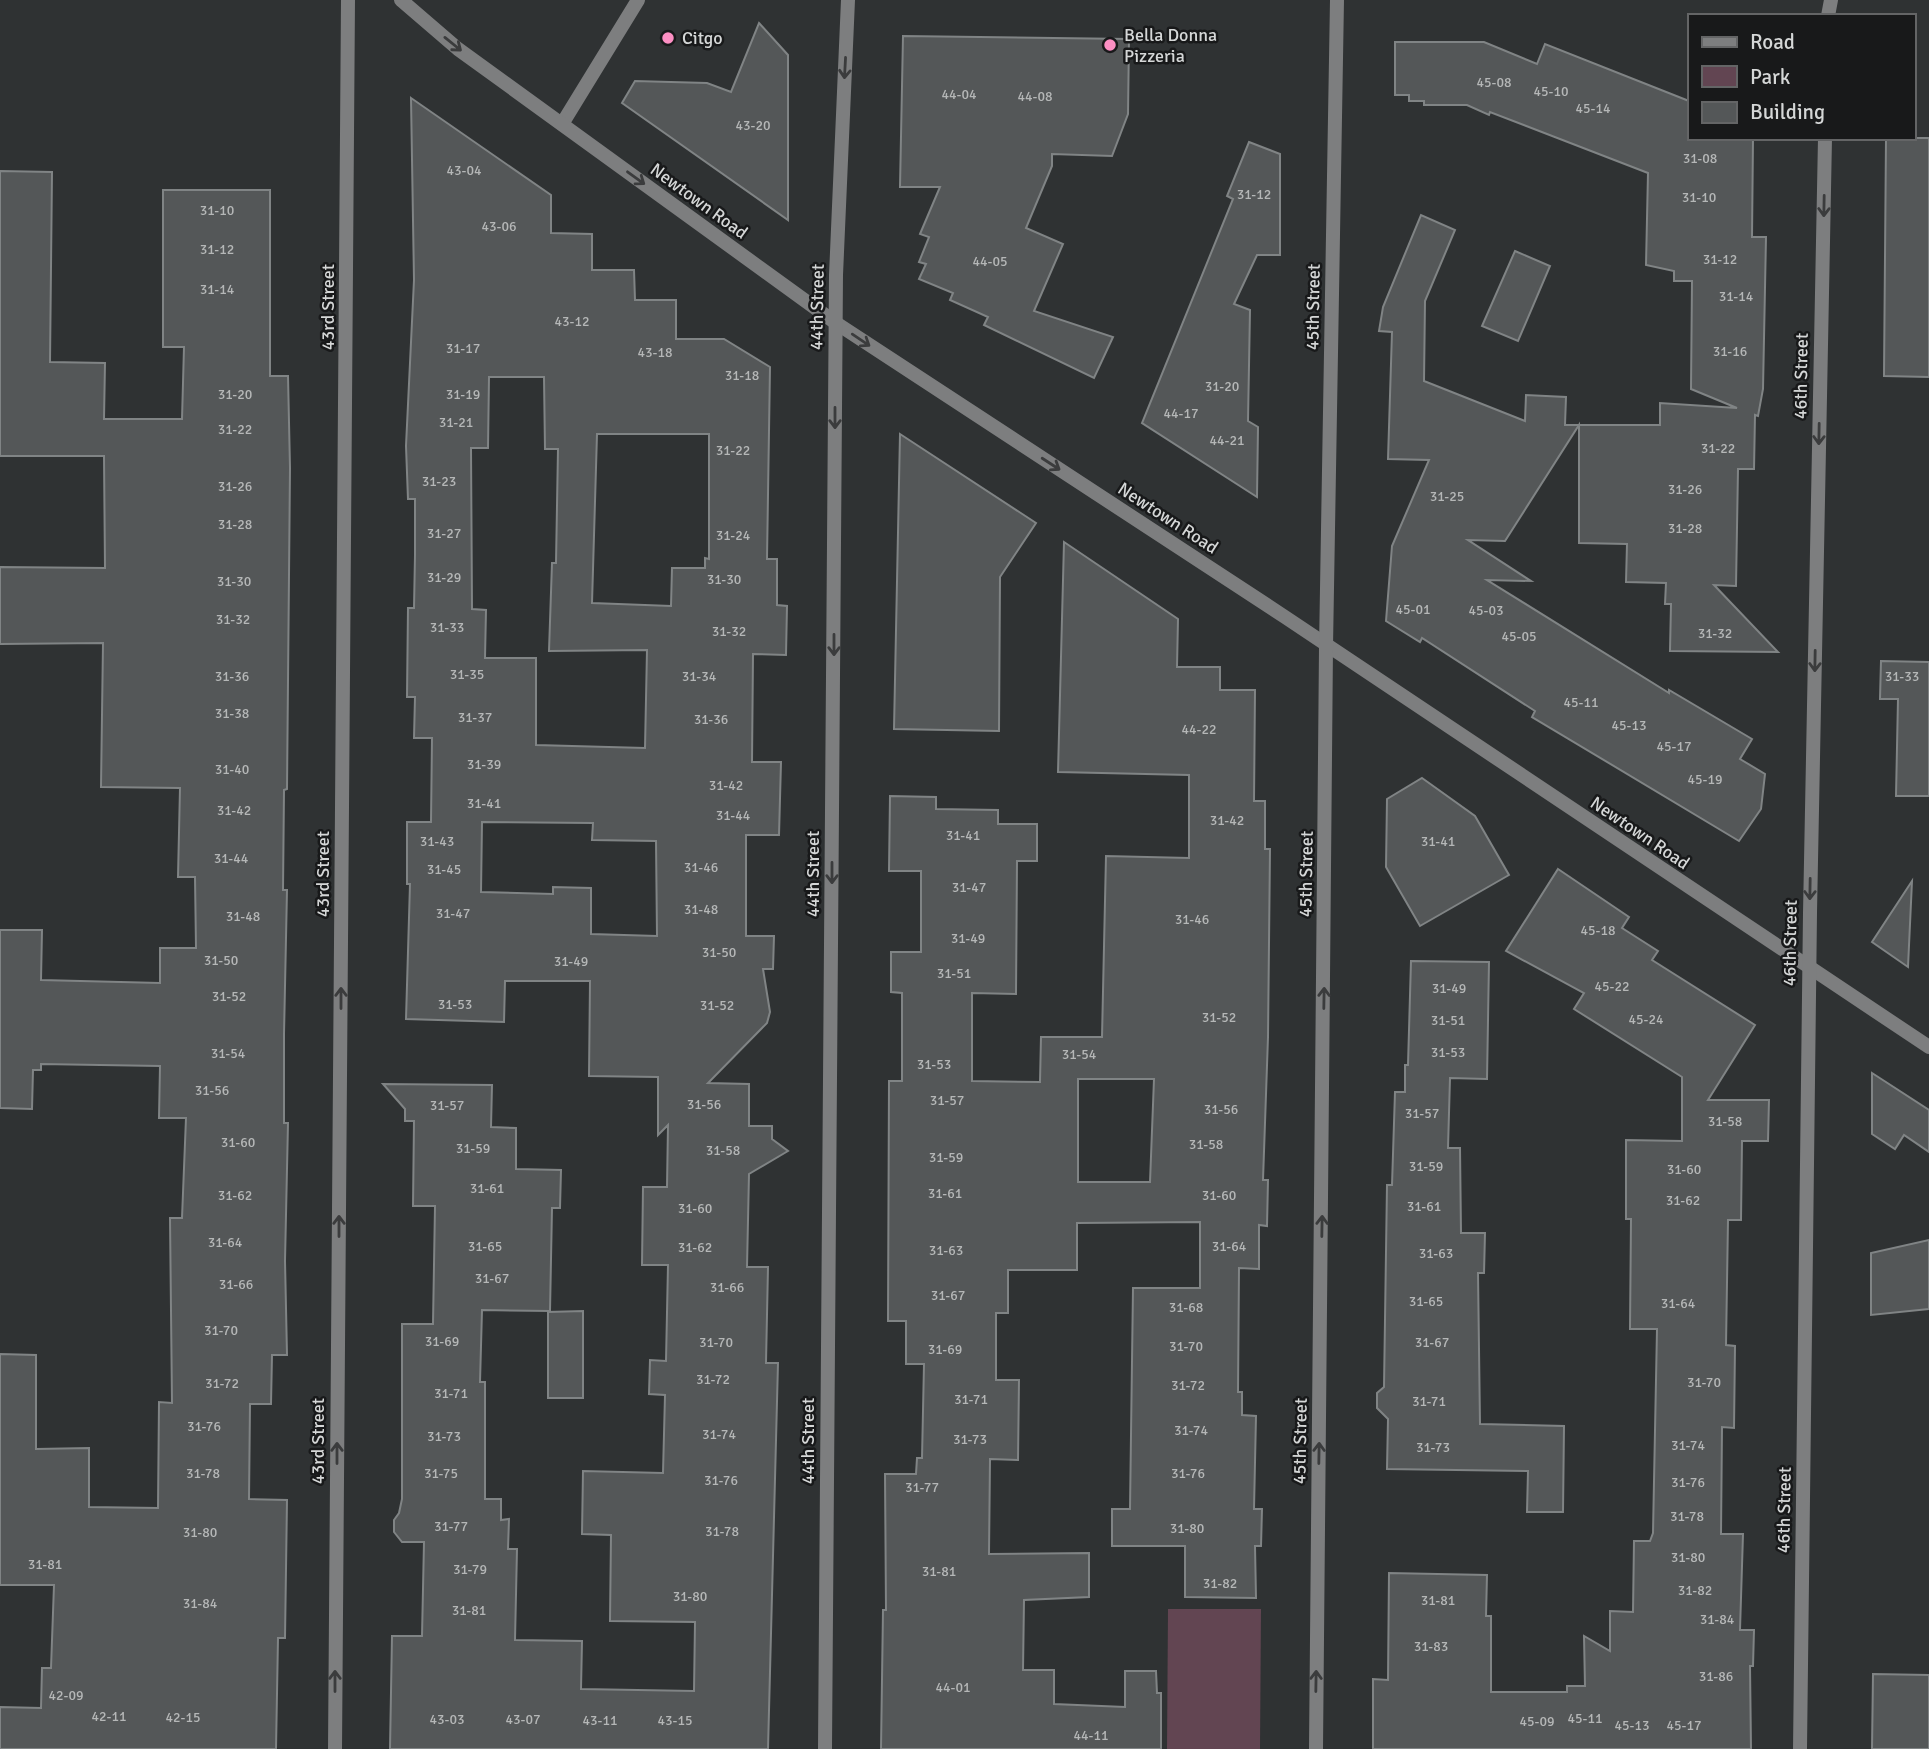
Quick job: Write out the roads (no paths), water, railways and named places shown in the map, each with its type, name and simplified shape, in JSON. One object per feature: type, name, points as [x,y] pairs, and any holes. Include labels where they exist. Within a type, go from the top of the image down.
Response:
[{"type":"street","name":"43rd Street","points":[[335,1749],[348,0]]},
{"type":"street","name":"Newtown Road","points":[[401,0],[458,48],[836,323],[1929,1047]]},
{"type":"street","points":[[562,124],[638,0]]},
{"type":"street","name":"44th Street","points":[[825,1749],[836,323],[848,0]]},
{"type":"street","name":"45th Street","points":[[1315,1749],[1326,647],[1337,0]]},
{"type":"street","name":"46th Street","points":[[1800,1749],[1825,140]]},
{"type":"place","name":"Citgo","points":[[668,38]]},
{"type":"place","name":"Bella Donna Pizzeria","points":[[1110,45]]}]
